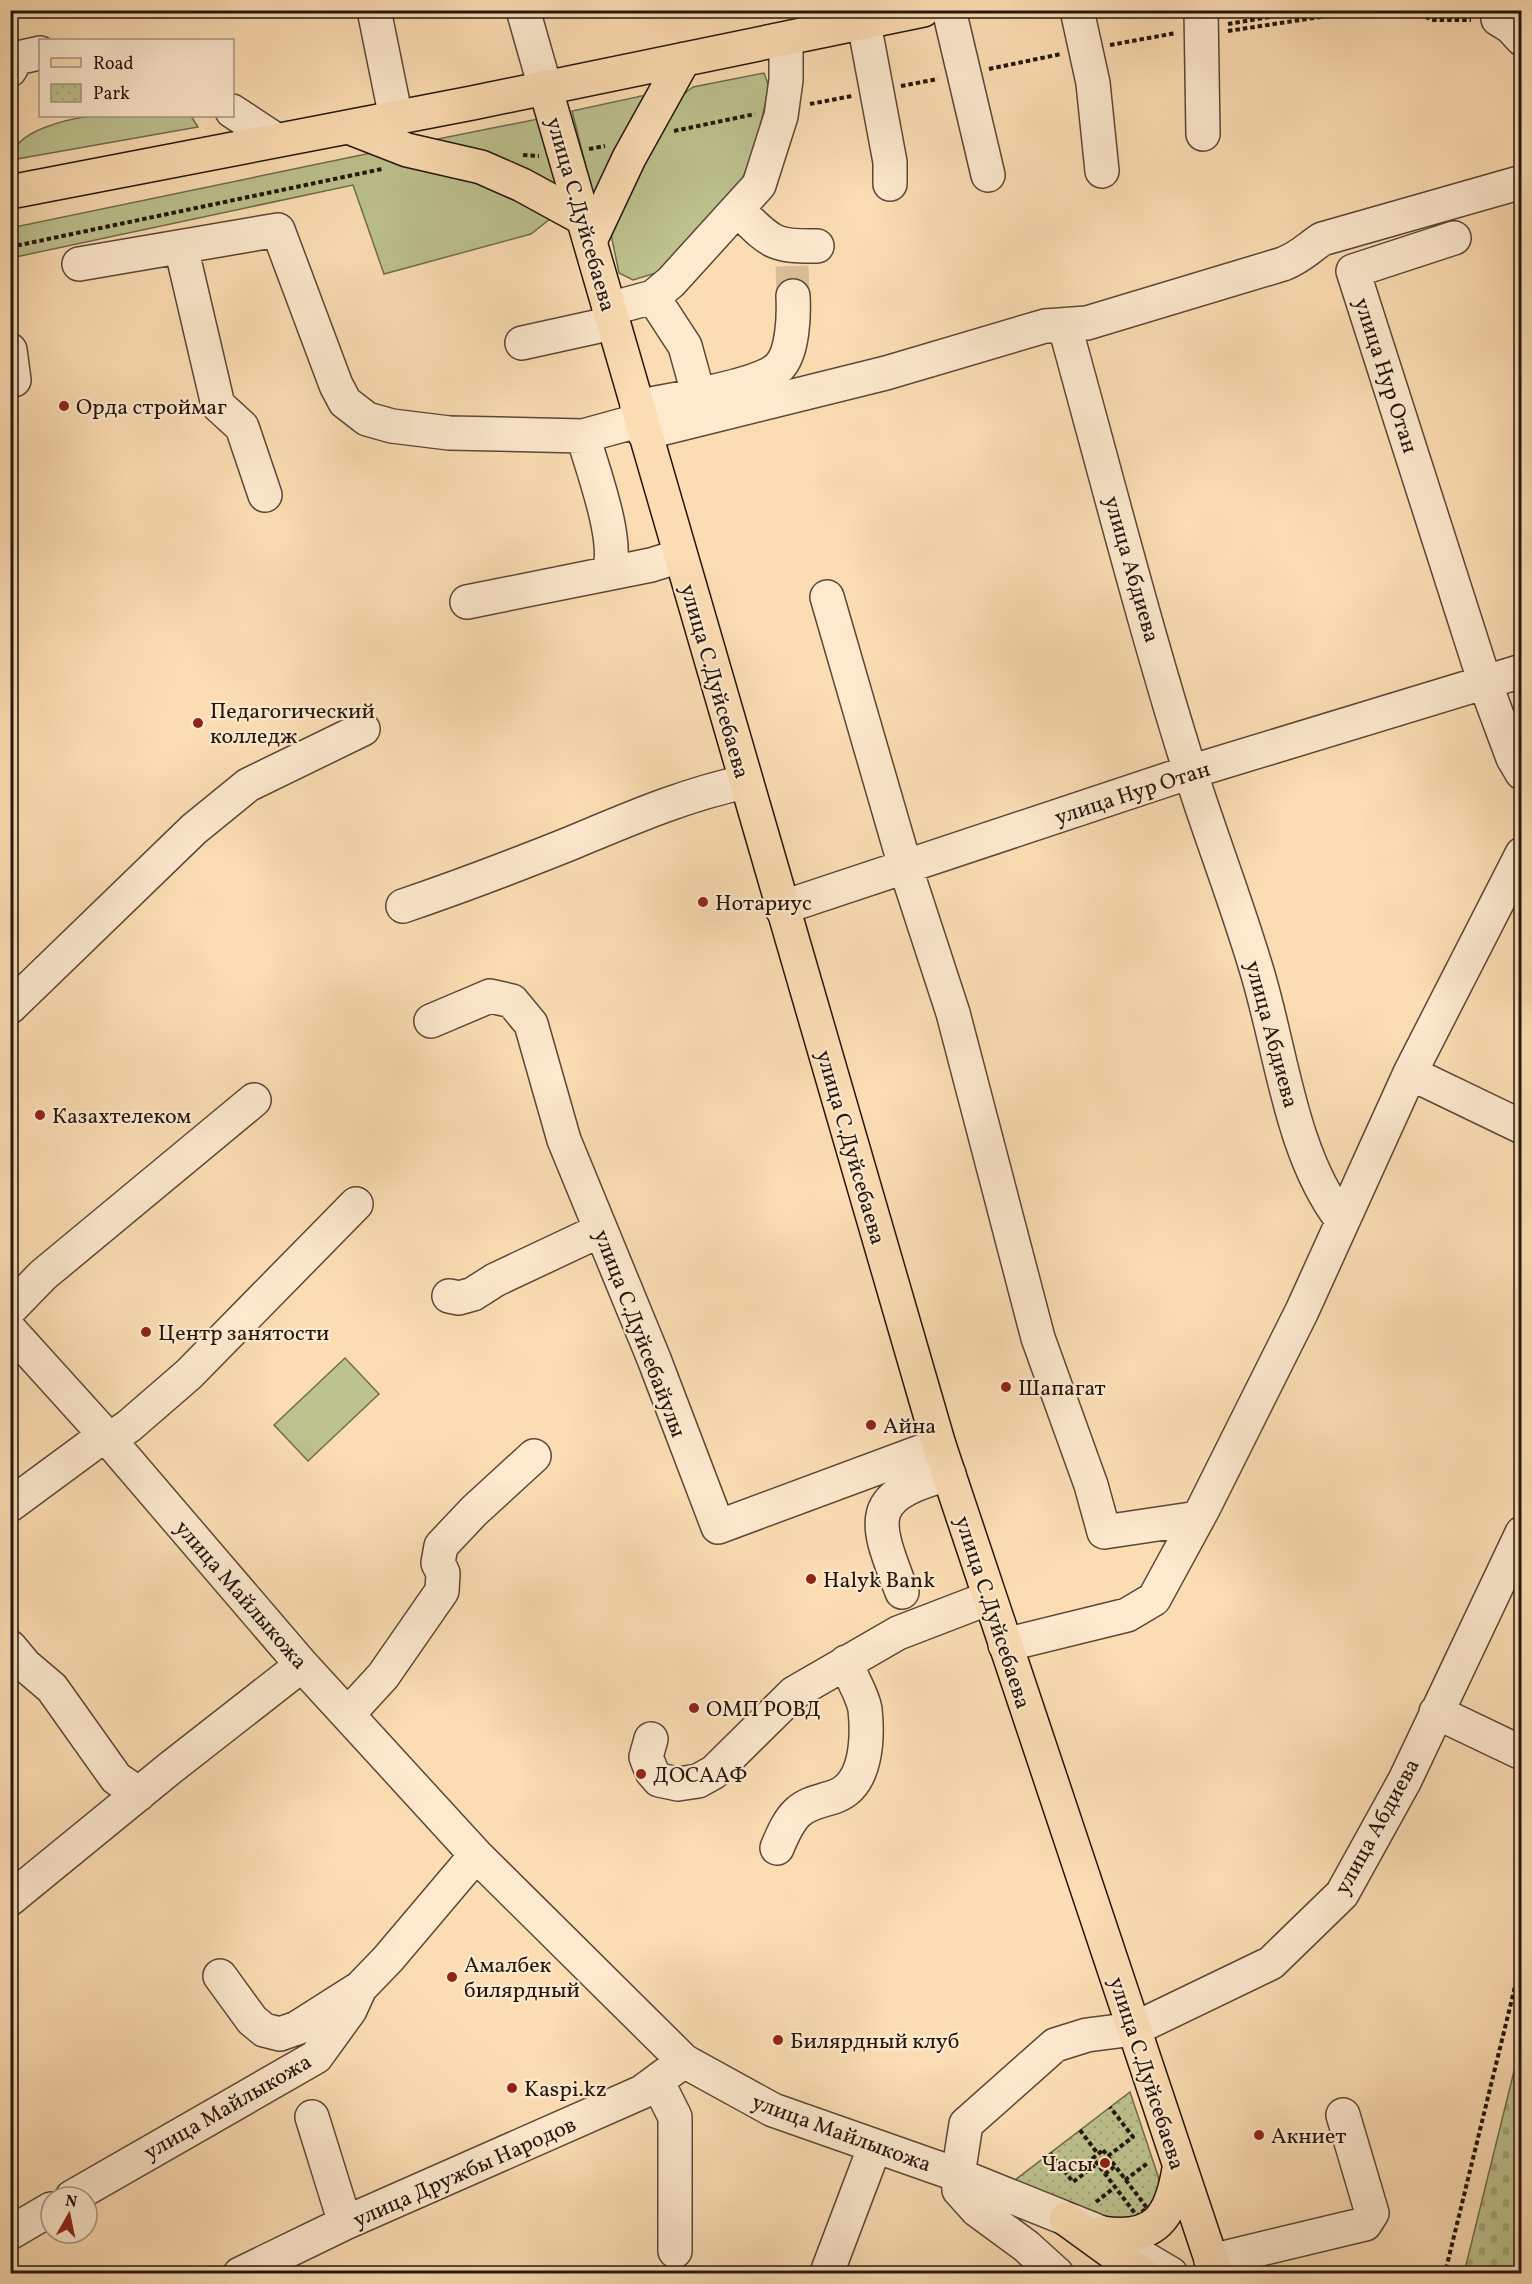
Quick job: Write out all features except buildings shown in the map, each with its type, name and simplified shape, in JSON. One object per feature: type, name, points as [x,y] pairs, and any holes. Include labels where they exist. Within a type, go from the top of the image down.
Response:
[{"type":"main road","points":[[10,192],[396,118],[923,10]]},
{"type":"main road","points":[[348,127],[407,150],[481,167],[522,185],[587,230],[684,59]]},
{"type":"main road","name":"улица С.Дуйсебаева","points":[[545,87],[587,230],[624,424],[665,560],[745,782],[944,1459],[1134,2029],[1164,2166],[1213,2267]]},
{"type":"main road","points":[[1086,2219],[1131,2234],[1152,2226],[1162,2219],[1173,2201],[1164,2166]]},
{"type":"main road","points":[[1086,2219],[1142,2274]]},
{"type":"street","points":[[374,10],[396,118]]},
{"type":"street","name":"улица С.Дуйсебаева","points":[[523,10],[545,87]]},
{"type":"street","points":[[949,10],[988,175]]},
{"type":"street","points":[[1077,10],[1093,83],[1102,171]]},
{"type":"street","points":[[1202,19],[1203,134]]},
{"type":"street","points":[[864,23],[890,162],[890,184]]},
{"type":"street","points":[[522,343],[604,320],[653,297],[671,282],[738,210],[759,185],[781,116],[786,80],[786,39]]},
{"type":"street","points":[[10,70],[17,58],[39,53]]},
{"type":"street","points":[[234,112],[276,140]]},
{"type":"street","points":[[79,264],[278,230],[336,385],[345,402],[367,419],[392,426],[449,433],[624,424],[886,373],[1045,326],[1065,327],[1087,323],[1283,264],[1302,256],[1310,246],[1322,239],[1521,182]]},
{"type":"street","points":[[624,424],[698,393],[761,379],[780,367],[792,331],[801,279],[769,240],[738,210]]},
{"type":"street","name":"улица Нур Отан","points":[[1454,238],[1353,271],[1485,683],[1513,758],[1521,773]]},
{"type":"street","points":[[181,247],[218,405],[242,427],[265,495]]},
{"type":"street","points":[[653,297],[685,346],[698,393]]},
{"type":"street","name":"улица Абдиева","points":[[1065,327],[1190,772],[1236,901],[1303,1144],[1329,1203],[1341,1220]]},
{"type":"street","points":[[608,572],[612,563],[612,541],[624,424]]},
{"type":"street","points":[[467,602],[665,560]]},
{"type":"street","points":[[827,597],[905,866],[953,1013],[1038,1338],[1090,1485],[1104,1532],[1198,1518]]},
{"type":"street","name":"улица Нур Отан","points":[[781,908],[1190,772],[1521,671]]},
{"type":"street","points":[[10,1007],[194,829],[248,785],[363,729]]},
{"type":"street","points":[[402,906],[494,874],[619,822],[706,790],[745,782]]},
{"type":"street","points":[[1005,1645],[1127,1615],[1154,1599],[1198,1518],[1302,1311],[1341,1220],[1410,1073],[1521,854]]},
{"type":"street","name":"улица С.Дуйсебайулы","points":[[431,1021],[490,996],[512,1001],[531,1024],[564,1140],[718,1527],[944,1459]]},
{"type":"street","points":[[1410,1073],[1521,1127]]},
{"type":"street","points":[[15,1304],[43,1275],[254,1100]]},
{"type":"street","points":[[10,1505],[114,1434],[189,1374],[356,1203]]},
{"type":"street","points":[[449,1296],[459,1298],[473,1294],[495,1280],[601,1230]]},
{"type":"street","name":"улица Майлыкожа","points":[[10,1330],[114,1434],[302,1665],[476,1855],[684,2061],[773,2110],[1086,2219],[1171,2274]]},
{"type":"street","points":[[348,1714],[383,1676],[442,1591],[443,1573],[438,1563],[441,1546],[481,1504],[534,1456]]},
{"type":"street","points":[[902,1592],[884,1544],[883,1513],[890,1500],[903,1488],[944,1459]]},
{"type":"street","name":"улица Абдиева","points":[[958,2175],[966,2124],[1055,2045],[1087,2035],[1134,2029],[1271,1962],[1342,1894],[1405,1780],[1521,1533]]},
{"type":"street","points":[[651,1739],[646,1757],[652,1772],[659,1780],[678,1784],[698,1781],[714,1772],[794,1693],[849,1670],[898,1633],[989,1598]]},
{"type":"street","points":[[10,1647],[25,1665],[52,1688],[127,1786]]},
{"type":"street","points":[[10,1899],[127,1786],[302,1665]]},
{"type":"street","points":[[777,1848],[785,1829],[797,1812],[808,1805],[839,1795],[854,1784],[865,1748],[865,1708],[849,1670]]},
{"type":"street","points":[[1436,1712],[1521,1753]]},
{"type":"street","name":"улица Майлыкожа","points":[[93,2185],[316,2057],[333,2037],[350,2010],[360,1988],[388,1959],[476,1855]]},
{"type":"street","points":[[220,1976],[252,2020],[264,2030],[280,2034],[297,2028],[360,1988]]},
{"type":"street","points":[[280,2034],[290,2071]]},
{"type":"street","name":"улица Дружбы Народов","points":[[240,2274],[345,2223],[642,2092],[684,2061]]},
{"type":"street","points":[[653,2084],[664,2095],[675,2117],[675,2251]]},
{"type":"street","points":[[1213,2267],[1365,2224],[1372,2213],[1343,2115]]},
{"type":"street","points":[[312,2117],[345,2223]]},
{"type":"street","points":[[828,2270],[875,2146]]},
{"type":"street","points":[[958,2175],[959,2190],[977,2210],[1026,2246],[1057,2274]]},
{"type":"street","points":[[10,2233],[39,2216]]},
{"type":"path","points":[[965,74],[1086,49],[1202,19],[1310,10]]},
{"type":"path","points":[[1202,19],[1227,31],[1366,10]]},
{"type":"path","points":[[1412,10],[1442,22],[1510,29]]},
{"type":"path","points":[[517,155],[549,156]]},
{"type":"path","points":[[10,247],[389,168]]},
{"type":"path","points":[[1442,2274],[1445,2273],[1521,1958]]},
{"type":"path","points":[[1108,2156],[1133,2138],[1110,2107]]},
{"type":"path","points":[[1080,2130],[1098,2154]]},
{"type":"path","points":[[1103,2150],[1108,2156],[1147,2208],[1137,2216],[1093,2158],[1103,2150]]},
{"type":"path","points":[[1050,2153],[1073,2182],[1097,2164]]},
{"type":"path","points":[[1105,2174],[1116,2166]]},
{"type":"path","points":[[1125,2180],[1164,2166]]},
{"type":"path","points":[[1086,2219],[1115,2187]]},
{"type":"green space","points":[[764,73],[769,87],[756,145],[738,190],[662,271],[633,280],[619,273],[611,234],[668,106],[693,87]]},
{"type":"green space","points":[[655,93],[595,203],[572,111]]},
{"type":"green space","points":[[86,117],[192,117],[198,127],[11,160],[14,150],[31,134],[69,120]]},
{"type":"green space","points":[[538,119],[563,201],[408,145]]},
{"type":"green space","points":[[371,153],[469,174],[551,218],[531,234],[384,274],[353,185],[11,258],[10,228]]},
{"type":"green space","points":[[345,1358],[379,1394],[308,1461],[274,1425]]},
{"type":"green space","points":[[1521,2043],[1521,2273],[1464,2273]]},
{"type":"green space","points":[[1130,2092],[1161,2191],[1149,2218],[1113,2223],[1015,2180]]},
{"type":"tunnel","points":[[792,266],[793,296]]},
{"type":"place","name":"Орда строймаг","points":[[64,406]]},
{"type":"place","name":"Педагогический колледж","points":[[198,723]]},
{"type":"place","name":"Нотариус","points":[[703,902]]},
{"type":"place","name":"Казахтелеком","points":[[40,1115]]},
{"type":"place","name":"Центр занятости","points":[[146,1332]]},
{"type":"place","name":"Шапагат","points":[[1006,1387]]},
{"type":"place","name":"Айна","points":[[871,1425]]},
{"type":"place","name":"Halyk Bank","points":[[811,1579]]},
{"type":"place","name":"ОМП РОВД","points":[[694,1708]]},
{"type":"place","name":"ДОСААФ","points":[[641,1774]]},
{"type":"place","name":"Амалбек билярдный","points":[[452,1977]]},
{"type":"place","name":"Билярдный клуб","points":[[778,2040]]},
{"type":"place","name":"Kaspi.kz","points":[[512,2088]]},
{"type":"place","name":"Акниет","points":[[1259,2135]]},
{"type":"place","name":"Часы","points":[[1105,2163]]}]
